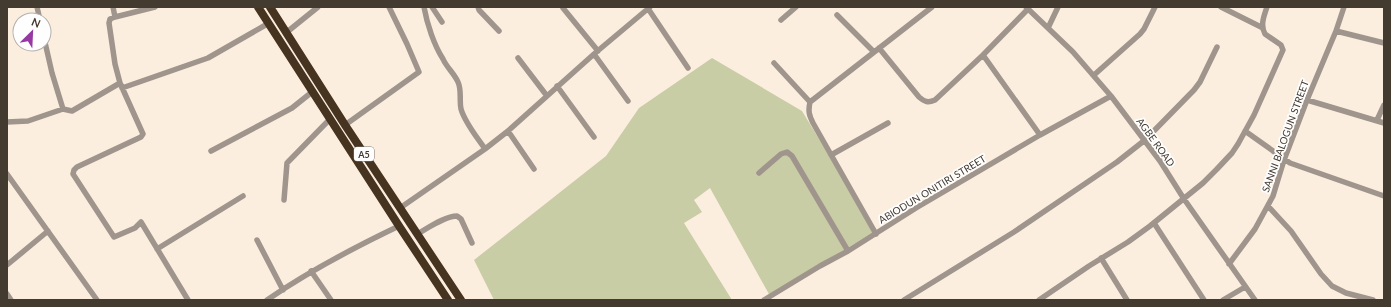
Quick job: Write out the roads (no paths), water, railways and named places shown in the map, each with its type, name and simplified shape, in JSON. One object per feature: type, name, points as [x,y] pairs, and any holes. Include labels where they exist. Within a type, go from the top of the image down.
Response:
[{"type":"highway","name":"A5","points":[[258,7],[448,300]]},
{"type":"highway","name":"A5","points":[[270,7],[345,125],[461,300]]},
{"type":"street","points":[[113,7],[115,17]]},
{"type":"street","points":[[155,7],[115,17],[110,19],[108,23],[115,64],[121,85],[143,134],[141,137],[77,167],[73,174],[114,237],[135,228],[141,222],[188,300]]},
{"type":"street","points":[[287,32],[318,7]]},
{"type":"street","points":[[345,125],[419,72],[389,7]]},
{"type":"street","points":[[424,7],[427,21],[442,58],[448,68],[453,71],[458,82],[461,93],[460,104],[464,116],[485,149]]},
{"type":"street","points":[[432,7],[442,22]]},
{"type":"street","points":[[478,7],[499,31]]},
{"type":"street","points":[[781,20],[796,7]]},
{"type":"street","points":[[1048,28],[1058,7]]},
{"type":"street","points":[[1094,75],[1140,34],[1155,7]]},
{"type":"street","points":[[1221,7],[1263,28]]},
{"type":"street","points":[[1039,300],[1046,298],[1101,258],[1128,242],[1203,183],[1232,153],[1261,100],[1283,50],[1281,45],[1265,34],[1263,21],[1267,7]]},
{"type":"street","name":"SANNI BALOGUN STREET","points":[[1229,264],[1255,229],[1273,196],[1284,160],[1336,31],[1344,7]]},
{"type":"street","points":[[563,8],[596,52],[628,102]]},
{"type":"street","points":[[400,208],[485,149],[508,131],[557,86],[648,8],[688,68]]},
{"type":"street","points":[[876,234],[809,116],[808,109],[810,102],[928,8]]},
{"type":"street","points":[[879,48],[919,97],[929,103],[935,100],[983,55],[1027,8]]},
{"type":"street","name":"AGBE ROAD","points":[[1027,8],[1094,75],[1111,96],[1160,161],[1184,199],[1255,300]]},
{"type":"street","points":[[837,15],[874,52]]},
{"type":"street","points":[[7,122],[28,121],[63,109],[72,111],[121,85],[208,58],[268,23]]},
{"type":"street","points":[[1336,31],[1384,43]]},
{"type":"street","points":[[904,300],[1050,208],[1117,162],[1145,140],[1194,90],[1200,82],[1217,47]]},
{"type":"street","points":[[48,52],[63,109]]},
{"type":"street","points":[[983,55],[1040,135]]},
{"type":"street","points":[[518,58],[547,96]]},
{"type":"street","points":[[774,63],[810,102]]},
{"type":"street","points":[[557,86],[594,137]]},
{"type":"street","points":[[211,151],[292,108],[312,92]]},
{"type":"street","name":"ABIODUN ONITIRI STREET","points":[[764,300],[1040,135],[1111,96]]},
{"type":"street","points":[[1307,100],[1384,123]]},
{"type":"street","points":[[1377,120],[1384,105]]},
{"type":"street","points":[[284,200],[287,163],[330,119]]},
{"type":"street","points":[[831,155],[888,122]]},
{"type":"street","points":[[508,131],[534,169]]},
{"type":"street","points":[[1245,131],[1284,160],[1384,196]]},
{"type":"street","points":[[759,173],[781,154],[787,152],[792,156],[848,251]]},
{"type":"street","points":[[7,174],[97,300]]},
{"type":"street","points":[[157,248],[242,196]]},
{"type":"street","points":[[1268,206],[1291,231],[1321,274],[1332,286],[1346,293],[1373,300]]},
{"type":"street","points":[[417,234],[452,216],[457,216],[461,219],[472,243]]},
{"type":"street","points":[[1154,222],[1204,300]]},
{"type":"street","points":[[270,299],[311,271],[355,247],[399,226]]},
{"type":"street","points":[[7,265],[48,231]]},
{"type":"street","points":[[257,240],[283,290]]},
{"type":"street","points":[[1101,258],[1127,300]]},
{"type":"street","points":[[311,271],[331,300]]},
{"type":"street","points":[[1224,300],[1246,287]]},
{"type":"street","points":[[7,294],[11,300]]}]
